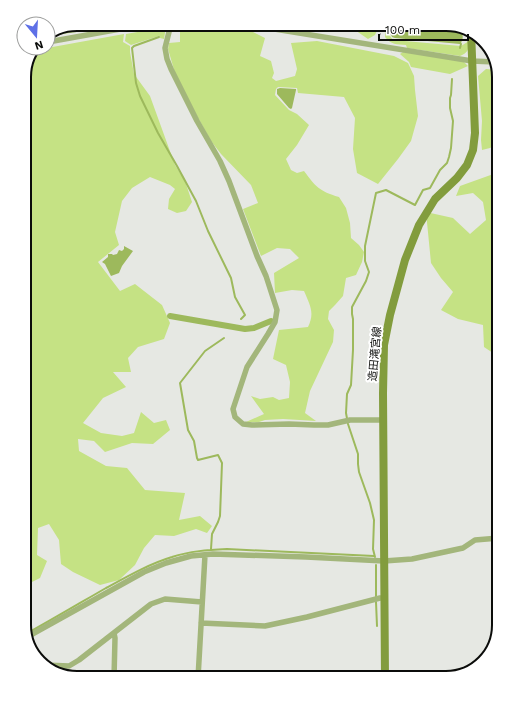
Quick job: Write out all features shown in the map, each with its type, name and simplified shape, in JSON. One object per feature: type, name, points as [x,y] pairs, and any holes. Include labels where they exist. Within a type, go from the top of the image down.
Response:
[{"type":"main road","name":"造田滝宮線","points":[[385,671],[383,420],[384,345],[390,315],[405,260],[419,225],[435,199],[457,178],[467,164],[473,150],[474,133],[471,39]]},
{"type":"street","points":[[56,41],[109,31]]},
{"type":"street","points":[[170,31],[166,48],[167,59],[197,121],[226,175],[266,276],[277,310],[275,322],[247,367],[233,409],[235,417],[243,424],[252,425],[289,424],[314,426],[347,421],[383,420]]},
{"type":"street","points":[[286,31],[472,61],[489,62]]},
{"type":"street","points":[[32,635],[144,572],[166,563],[191,556],[213,554],[384,561],[412,559],[463,548],[475,540],[492,539]]},
{"type":"street","points":[[198,671],[205,555]]},
{"type":"street","points":[[201,623],[265,626],[384,598]]},
{"type":"street","points":[[55,665],[69,666],[79,660],[151,604],[165,599],[202,602]]},
{"type":"street","points":[[114,633],[116,638],[114,671]]},
{"type":"path","points":[[378,46],[381,31]]},
{"type":"shaded area","points":[[71,31],[84,31],[59,34]]},
{"type":"shaded area","points":[[143,31],[165,31],[164,39],[160,38],[159,36],[131,45],[125,41],[126,34]]},
{"type":"shaded area","points":[[180,31],[253,32],[265,38],[260,56],[271,61],[274,73],[272,78],[276,81],[295,76],[297,69],[291,43],[317,41],[394,56],[408,63],[414,76],[418,116],[411,141],[378,184],[357,173],[353,149],[355,118],[344,97],[298,93],[297,88],[278,87],[276,89],[275,95],[289,110],[297,114],[309,125],[297,145],[286,159],[291,170],[297,173],[304,171],[318,188],[339,197],[346,208],[350,223],[351,238],[364,252],[362,262],[356,275],[346,278],[343,296],[329,311],[328,319],[334,330],[333,342],[310,391],[305,413],[316,421],[283,419],[246,422],[264,414],[251,396],[260,399],[273,397],[279,400],[289,398],[290,382],[286,365],[273,359],[279,330],[308,327],[311,317],[311,309],[304,291],[292,290],[275,293],[274,273],[299,258],[290,249],[277,248],[261,256],[243,209],[258,203],[251,185],[221,154],[211,141],[175,73],[168,49],[169,43],[180,42]]},
{"type":"shaded area","points":[[356,31],[377,31],[375,35],[368,39]]},
{"type":"shaded area","points":[[387,31],[393,40],[461,46],[469,41],[465,54],[460,56],[407,48],[406,45],[394,44],[385,37]]},
{"type":"shaded area","points":[[391,31],[449,31],[463,34],[463,38],[460,44],[395,38],[392,37]]},
{"type":"shaded area","points":[[124,34],[123,42],[130,46],[134,74],[150,96],[175,165],[185,181],[192,202],[186,211],[177,213],[168,209],[169,199],[175,189],[170,185],[150,177],[132,188],[122,201],[115,232],[119,245],[98,262],[120,291],[135,284],[162,305],[170,323],[164,339],[138,347],[128,358],[131,372],[113,372],[126,387],[103,398],[83,423],[101,433],[122,436],[134,433],[141,412],[154,423],[166,420],[170,430],[153,444],[132,443],[105,452],[94,441],[78,439],[79,451],[106,466],[127,468],[145,490],[185,493],[179,520],[200,516],[212,526],[207,533],[196,529],[174,536],[155,535],[144,548],[135,565],[119,580],[100,585],[73,572],[61,564],[59,540],[49,524],[38,528],[37,555],[47,561],[40,578],[31,582],[31,74],[36,57],[56,56],[56,46]]},
{"type":"shaded area","points":[[403,52],[463,61],[468,66],[450,74],[411,67],[409,62],[400,54]]},
{"type":"shaded area","points":[[486,69],[492,70],[492,147],[482,150],[482,121],[478,76]]},
{"type":"shaded area","points":[[277,89],[296,89],[291,109],[277,94]]},
{"type":"shaded area","points":[[492,175],[492,352],[484,347],[483,325],[458,319],[441,310],[453,292],[431,263],[426,212],[453,218],[470,234],[486,220],[483,202],[473,193],[456,196],[460,186]]},
{"type":"shaded area","points":[[124,246],[133,251],[122,266],[119,273],[111,276],[105,264],[102,262],[108,257],[108,254],[117,254],[119,250],[122,251],[124,249]]},
{"type":"waterway","points":[[159,37],[132,48],[136,83],[140,96],[158,133],[196,201],[208,231],[231,278],[235,297],[245,315],[241,319]]},
{"type":"waterway","points":[[459,41],[461,44],[460,48]]},
{"type":"waterway","points":[[375,557],[373,549],[374,520],[370,503],[359,472],[358,454],[346,413],[347,394],[351,385],[353,350],[352,307],[366,281],[369,272],[365,261],[365,246],[376,193],[386,190],[415,205],[423,190],[430,188],[440,170],[447,163],[451,148],[453,121],[450,108],[452,79]]},
{"type":"waterway","points":[[170,316],[245,329],[254,328],[271,321]]},
{"type":"waterway","points":[[211,549],[212,534],[220,516],[222,463],[218,455],[198,460],[194,441],[188,430],[180,383],[205,351],[224,338]]},
{"type":"waterway","points":[[31,631],[139,571],[155,563],[186,553],[227,549],[374,556]]},
{"type":"waterway","points":[[376,565],[376,597]]},
{"type":"waterway","points":[[376,602],[377,626]]}]
